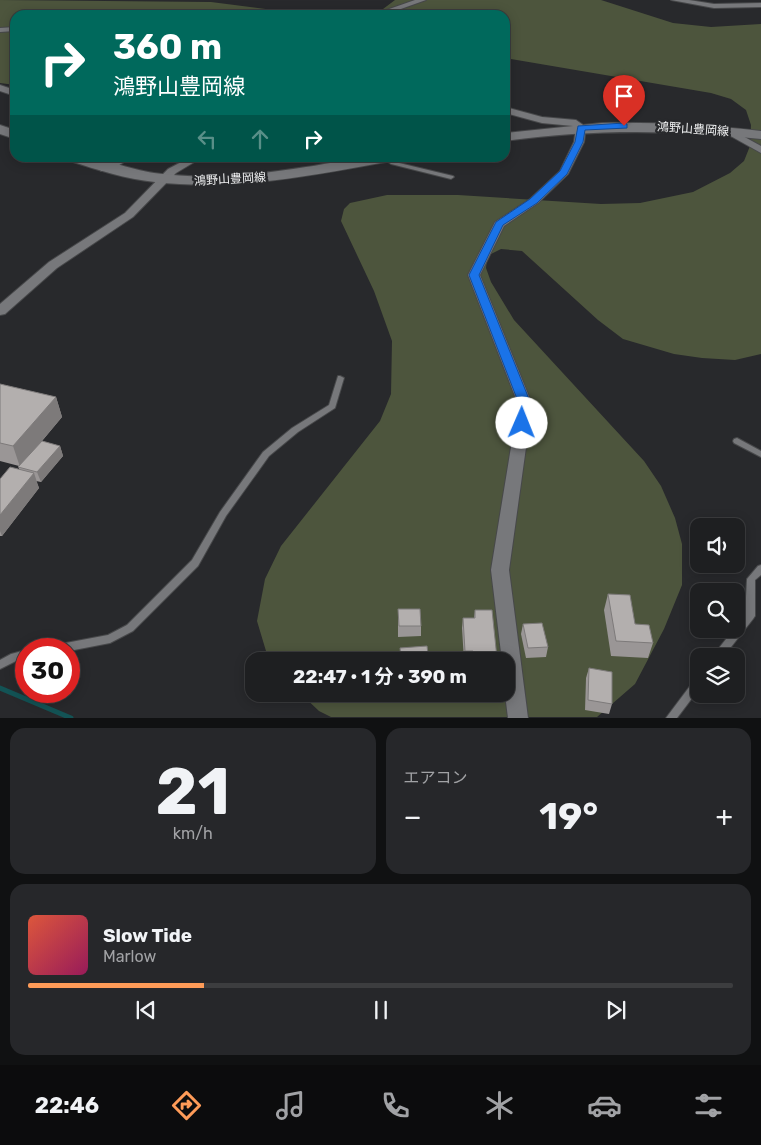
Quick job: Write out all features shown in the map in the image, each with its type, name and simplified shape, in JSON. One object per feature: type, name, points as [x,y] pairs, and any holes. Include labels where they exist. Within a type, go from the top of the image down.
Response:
[{"type":"main road","name":"鴻野山豊岡線","points":[[510,136],[581,127],[644,126],[761,135]]},
{"type":"main road","name":"鴻野山豊岡線","points":[[86,162],[105,169],[163,180],[219,182],[256,179],[361,162]]},
{"type":"street","points":[[391,10],[422,0]]},
{"type":"street","points":[[675,0],[701,5],[761,5]]},
{"type":"street","points":[[510,111],[542,120],[576,123],[581,127],[579,142],[564,172],[534,201],[500,224],[474,275],[525,404],[500,570],[518,718]]},
{"type":"street","points":[[730,132],[761,150]]},
{"type":"street","points":[[105,169],[118,162]]},
{"type":"street","points":[[0,311],[53,265],[129,215],[172,171],[189,162]]},
{"type":"lane","points":[[392,162],[451,178]]},
{"type":"lane","points":[[80,644],[110,638],[130,628],[195,563],[222,514],[266,454],[295,430],[332,406],[340,378]]},
{"type":"lane","points":[[737,441],[761,454]]},
{"type":"lane","points":[[724,648],[750,616],[750,579],[761,569]]},
{"type":"lane","points":[[0,665],[15,656]]},
{"type":"lane","points":[[671,718],[690,693]]},
{"type":"green space","points":[[0,0],[211,2],[273,10],[10,10],[10,84],[0,83]]},
{"type":"green space","points":[[395,0],[601,0],[673,23],[711,27],[761,24],[761,354],[735,360],[702,358],[674,354],[623,339],[598,320],[522,251],[501,249],[491,254],[487,259],[486,268],[491,282],[514,320],[644,461],[661,486],[675,518],[682,544],[682,585],[664,629],[635,684],[597,717],[331,717],[319,711],[309,702],[515,702],[515,652],[266,652],[257,621],[265,579],[281,546],[380,421],[391,394],[392,341],[374,291],[341,221],[344,209],[350,203],[387,195],[458,195],[601,204],[640,203],[693,192],[730,173],[744,161],[750,146],[751,125],[746,110],[731,99],[711,93],[510,59],[510,10],[375,10],[383,9]]},
{"type":"building","points":[[0,384],[56,397],[13,446],[0,443]]},
{"type":"building","points":[[42,441],[60,446],[37,472],[18,467]]},
{"type":"building","points":[[10,467],[34,473],[0,515],[0,479]]},
{"type":"building","points":[[608,594],[630,595],[635,624],[649,625],[653,643],[616,641]]},
{"type":"building","points":[[398,609],[420,609],[421,626],[399,626]]},
{"type":"building","points":[[475,610],[492,610],[496,652],[465,651],[463,618],[475,618]]},
{"type":"building","points":[[542,623],[548,647],[528,648],[523,624]]},
{"type":"building","points":[[427,646],[428,652],[400,652],[400,648]]},
{"type":"building","points":[[589,668],[612,672],[612,704],[588,700]]},
{"type":"waterway","points":[[0,688],[71,718]]},
{"type":"route","points":[[522,423],[525,404],[474,275],[500,224],[534,201],[564,172],[579,142],[581,127],[624,126]]}]
